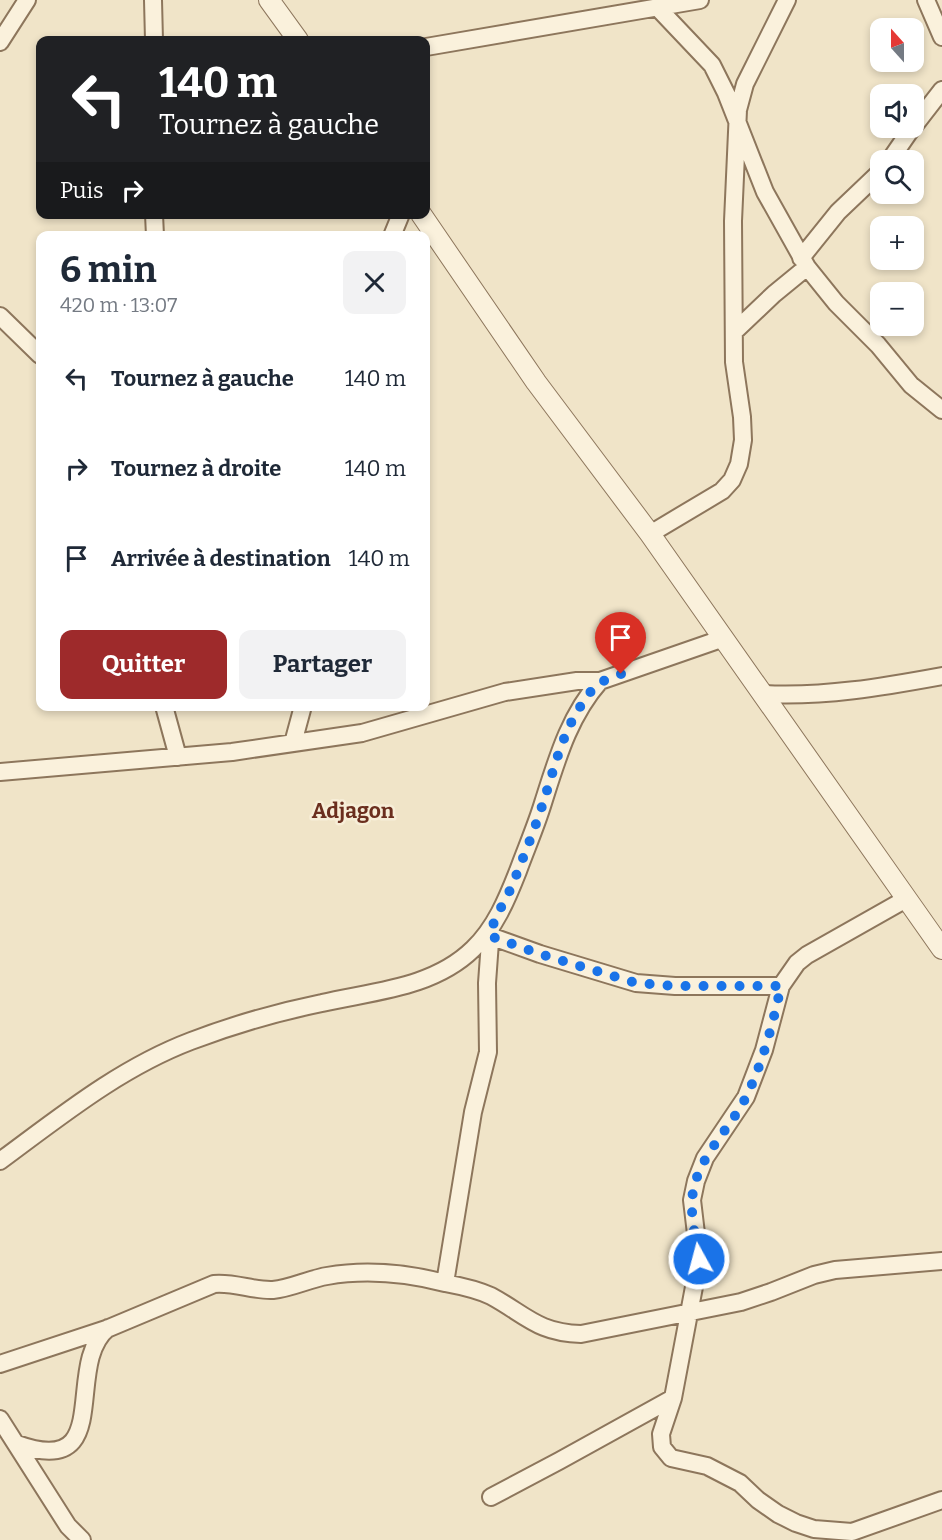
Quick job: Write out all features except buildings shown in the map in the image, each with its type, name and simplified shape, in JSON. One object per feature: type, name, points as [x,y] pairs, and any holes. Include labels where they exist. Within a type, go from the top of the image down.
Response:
[{"type":"street","points":[[0,42],[27,0]]},
{"type":"street","points":[[153,0],[154,36]]},
{"type":"street","points":[[269,0],[295,36]]},
{"type":"street","points":[[430,46],[700,0]]},
{"type":"street","points":[[650,534],[722,491],[732,480],[739,464],[743,440],[734,362],[733,221],[737,124],[740,98],[745,84],[787,0]]},
{"type":"street","points":[[926,0],[942,37]]},
{"type":"street","points":[[657,7],[712,65],[726,93],[765,192],[804,262],[836,303],[878,345],[911,385],[942,410]]},
{"type":"street","points":[[924,113],[942,90]]},
{"type":"street","points":[[734,332],[804,262],[838,212],[870,182]]},
{"type":"street","points":[[424,219],[536,382],[650,534],[942,949]]},
{"type":"street","points":[[0,316],[36,351]]},
{"type":"street","points":[[0,772],[232,752],[362,733],[505,692],[577,681],[600,681],[724,639]]},
{"type":"street","points":[[764,694],[802,696],[850,692],[942,676]]},
{"type":"street","points":[[445,1283],[473,1112],[488,1052],[487,983],[491,932],[513,884],[574,718],[580,705],[600,681]]},
{"type":"street","points":[[165,711],[178,757]]},
{"type":"street","points":[[293,743],[302,711]]},
{"type":"street","points":[[852,1532],[814,1529],[796,1523],[758,1500],[740,1483],[707,1466],[671,1458],[662,1447],[661,1434],[673,1398],[699,1259],[692,1200],[696,1181],[705,1158],[746,1097],[764,1050],[781,986],[797,963],[807,955],[906,899]]},
{"type":"street","points":[[491,932],[540,954],[636,983],[675,986],[781,986]]},
{"type":"street","points":[[0,1161],[94,1092],[142,1062],[192,1040],[248,1023],[321,1003],[374,993],[441,974],[456,965],[491,932]]},
{"type":"street","points":[[0,1364],[108,1328],[214,1284],[228,1283],[272,1290],[326,1276],[367,1271],[422,1277],[468,1287],[489,1295],[544,1328],[561,1334],[581,1334],[741,1302],[814,1275],[835,1270],[942,1261]]},
{"type":"street","points":[[17,1444],[38,1450],[53,1450],[65,1448],[76,1439],[83,1414],[90,1358],[100,1335],[108,1328]]},
{"type":"street","points":[[491,1497],[673,1398]]},
{"type":"street","points":[[0,1419],[68,1526],[82,1540]]},
{"type":"street","points":[[833,1540],[942,1500]]},
{"type":"district","name":"Adjagon","points":[[353,811]]},
{"type":"route","points":[[621,674],[600,681],[580,705],[561,749],[543,806],[513,884],[491,927],[490,936],[540,954],[636,983],[675,986],[781,986],[764,1050],[746,1097],[705,1158],[696,1181],[692,1200],[699,1259]]}]
